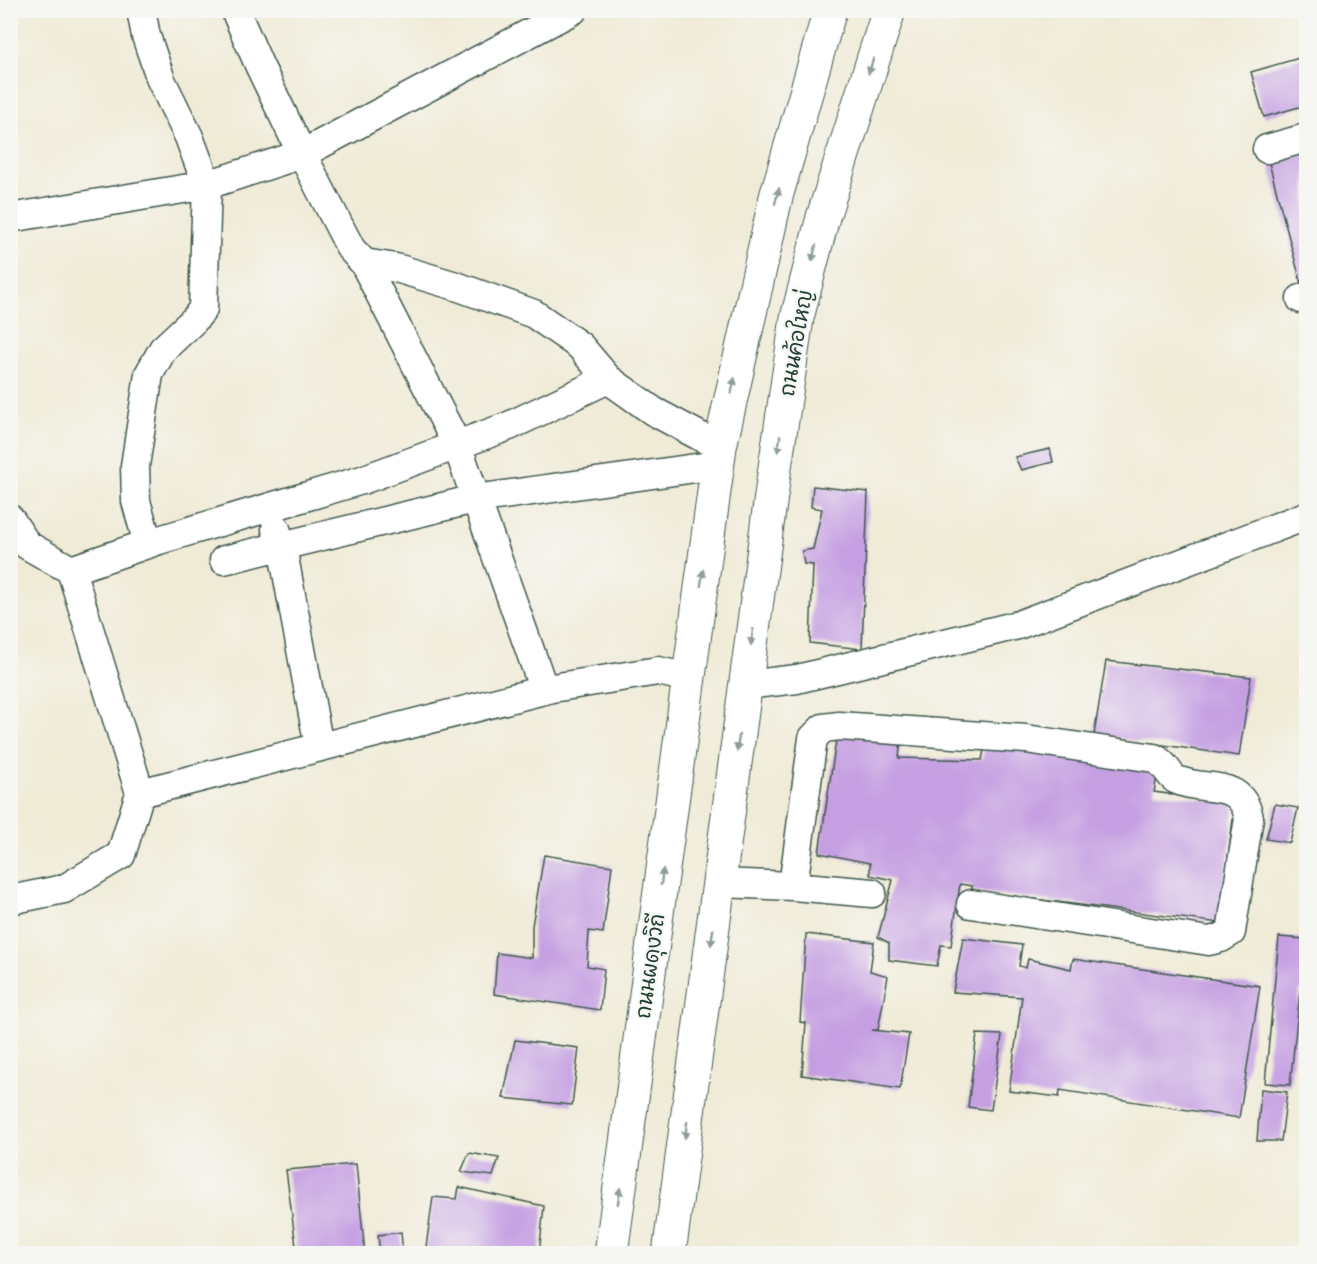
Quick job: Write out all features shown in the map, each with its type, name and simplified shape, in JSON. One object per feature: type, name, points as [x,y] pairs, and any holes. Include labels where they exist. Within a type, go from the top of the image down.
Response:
[{"type":"main road","points":[[689,678],[718,456],[776,197],[830,10]]},
{"type":"main road","name":"ถนนค้อใหญ่","points":[[746,685],[797,318],[823,217],[889,10]]},
{"type":"main road","name":"ถนนผดุงวิถี","points":[[611,1254],[689,678]]},
{"type":"main road","points":[[669,1254],[746,685]]},
{"type":"street","points":[[141,10],[146,36],[161,80],[189,137],[207,185],[203,309],[163,349],[149,374],[135,466],[136,501],[148,544]]},
{"type":"street","points":[[235,10],[302,154],[351,249],[364,262],[457,445],[544,690]]},
{"type":"street","points":[[10,218],[207,185],[302,154],[573,10]]},
{"type":"street","points":[[1267,149],[1306,138]]},
{"type":"street","points":[[364,262],[396,268],[456,286],[534,314],[580,346],[608,379],[718,456]]},
{"type":"street","points":[[71,570],[148,544],[362,480],[509,426],[608,379]]},
{"type":"street","points":[[224,560],[475,499],[718,456]]},
{"type":"street","points":[[268,508],[282,546],[319,747]]},
{"type":"street","points":[[746,685],[797,679],[1018,626],[1306,516]]},
{"type":"street","points":[[10,519],[27,545],[71,570],[140,793],[120,855],[64,889],[10,900]]},
{"type":"street","points":[[140,793],[544,690],[658,671],[689,678]]},
{"type":"street","points":[[792,886],[813,738],[823,729],[839,726],[1026,739],[1154,758],[1161,761],[1176,780],[1230,791],[1240,796],[1247,806],[1249,818],[1231,932],[1221,938],[1209,940],[971,904]]},
{"type":"street","points":[[719,883],[872,893]]},
{"type":"building","points":[[1306,56],[1306,105],[1264,117],[1251,72]]},
{"type":"building","points":[[1306,152],[1306,282],[1301,283],[1269,163]]},
{"type":"building","points":[[1050,449],[1053,462],[1021,470],[1015,457]]},
{"type":"building","points":[[813,486],[868,492],[862,649],[810,643],[813,565],[804,564],[802,551],[813,549],[822,509],[811,507]]},
{"type":"building","points":[[1106,661],[1251,677],[1239,756],[1094,735]]},
{"type":"building","points":[[837,734],[901,739],[899,758],[982,760],[986,740],[1159,766],[1154,792],[1235,803],[1220,923],[973,891],[972,886],[960,884],[951,946],[941,945],[937,966],[889,960],[889,943],[878,937],[893,880],[870,875],[870,863],[819,853]]},
{"type":"building","points":[[1275,804],[1298,808],[1290,843],[1266,839]]},
{"type":"building","points":[[544,855],[612,866],[603,933],[589,931],[587,966],[604,969],[600,1010],[494,994],[497,953],[532,958],[532,926]]},
{"type":"building","points":[[806,934],[874,942],[870,971],[888,976],[878,1030],[872,1030],[909,1034],[900,1089],[802,1075],[806,1023],[800,1022]]},
{"type":"building","points":[[1279,937],[1306,939],[1306,990],[1300,991],[1290,1085],[1265,1083]]},
{"type":"building","points":[[963,938],[1022,945],[1019,966],[1026,968],[1028,959],[1071,969],[1073,959],[1260,986],[1239,1118],[1060,1090],[1059,1097],[1009,1091],[1022,997],[953,992]]},
{"type":"building","points":[[977,1034],[1002,1035],[991,1110],[968,1107]]},
{"type":"building","points":[[515,1040],[579,1048],[572,1105],[503,1098]]},
{"type":"building","points":[[1261,1089],[1287,1092],[1281,1141],[1257,1141]]},
{"type":"building","points":[[469,1153],[499,1158],[493,1176],[461,1172]]},
{"type":"building","points":[[356,1164],[365,1254],[297,1254],[286,1170]]},
{"type":"building","points":[[459,1187],[544,1206],[539,1254],[425,1254],[433,1197],[457,1199]]},
{"type":"building","points":[[401,1232],[403,1254],[380,1254],[378,1235]]}]
